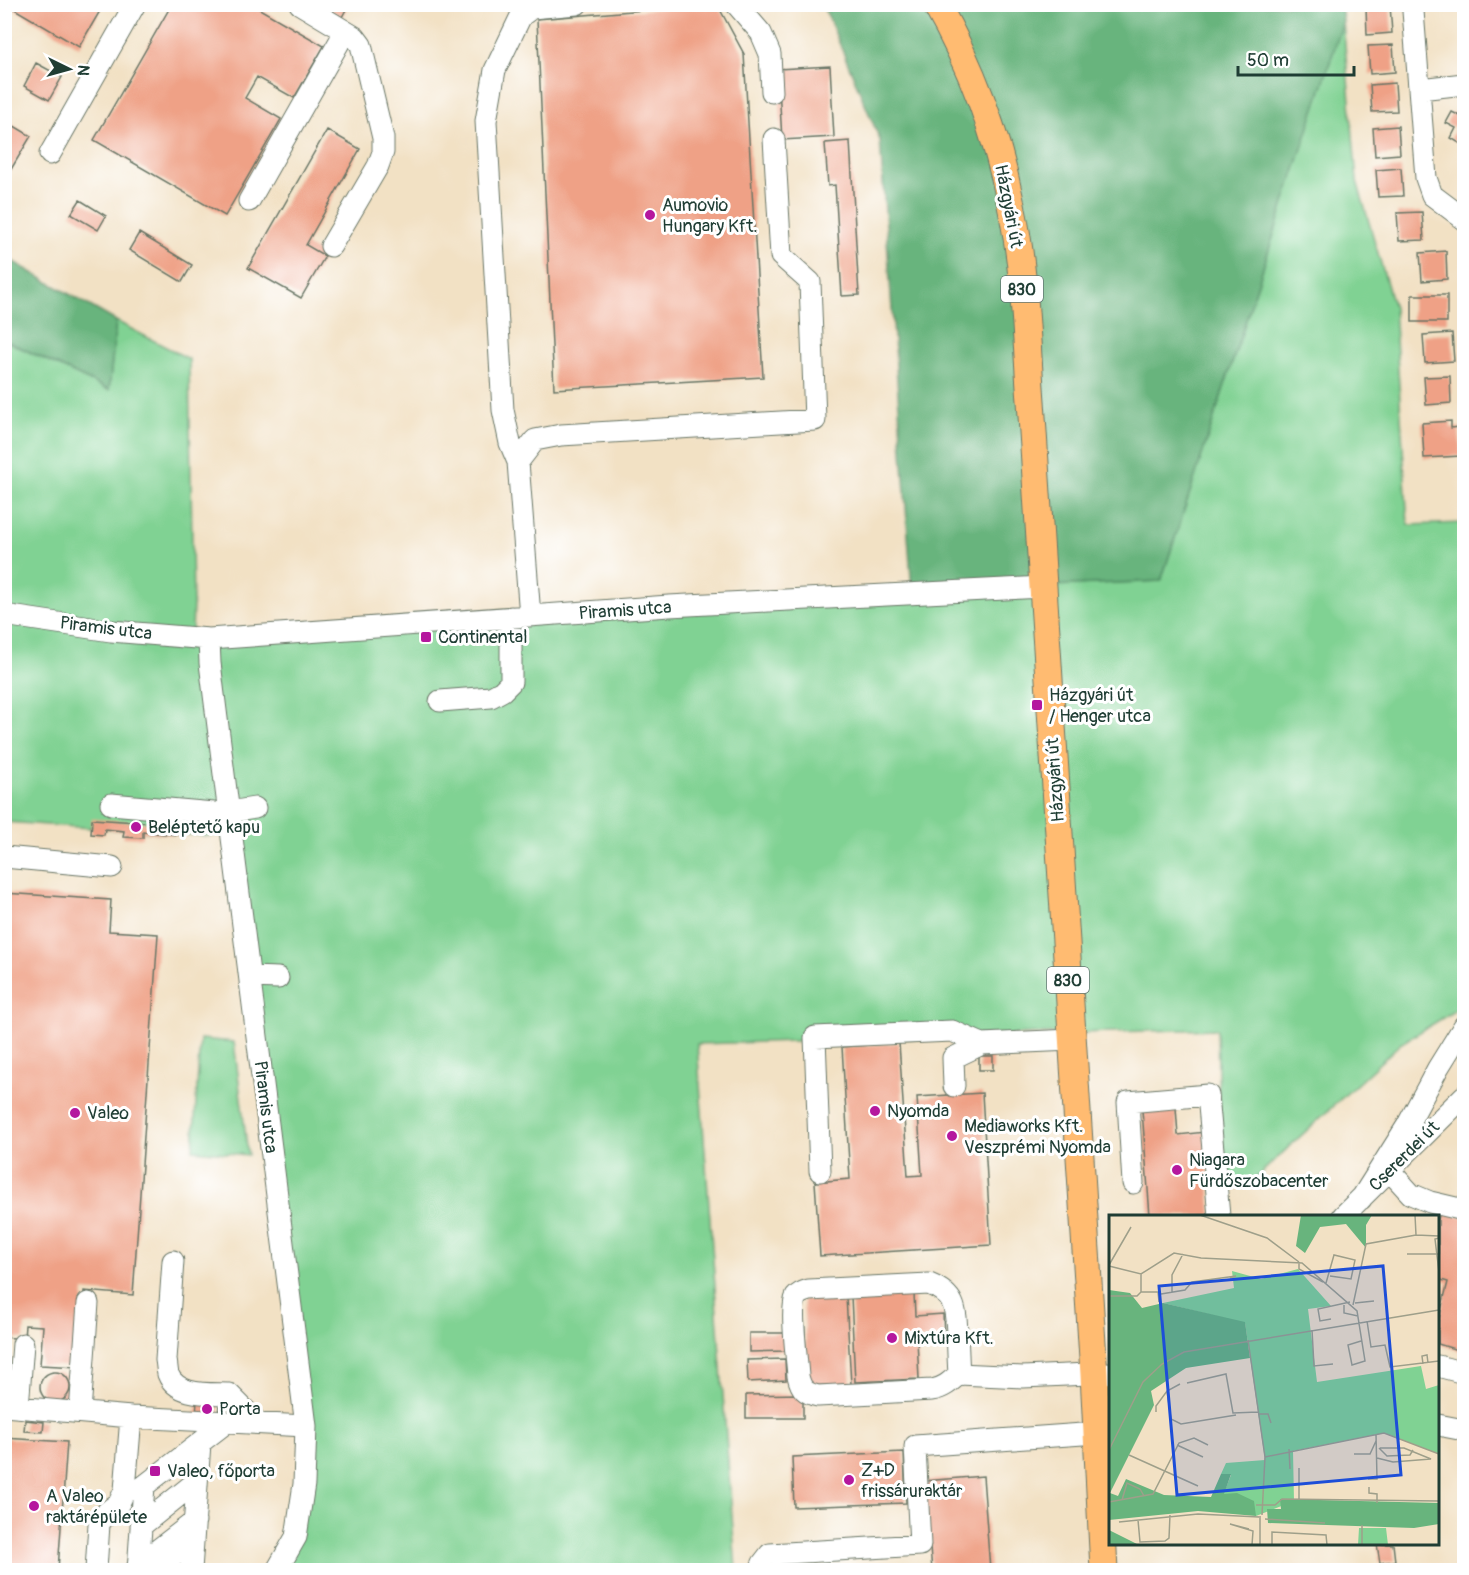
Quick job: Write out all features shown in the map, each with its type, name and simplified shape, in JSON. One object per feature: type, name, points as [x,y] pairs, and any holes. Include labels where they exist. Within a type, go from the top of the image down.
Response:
[{"type":"main road","name":"Házgyári út","points":[[936,4],[973,77],[994,138],[1011,206],[1021,271],[1072,1040],[1102,1373],[1097,1432],[1104,1570]]},
{"type":"street","points":[[50,154],[135,4]]},
{"type":"street","points":[[300,4],[355,37],[361,45],[383,138],[383,152],[378,166],[331,246]]},
{"type":"street","points":[[440,701],[491,697],[511,682],[520,617],[518,462],[510,443],[503,410],[486,120],[495,70],[521,16],[532,8],[577,4]]},
{"type":"street","points":[[736,4],[761,33],[770,54],[772,92]]},
{"type":"street","points":[[1413,11],[1426,178],[1432,195],[1464,219]]},
{"type":"street","points":[[249,201],[345,32]]},
{"type":"street","points":[[1420,89],[1464,84]]},
{"type":"street","points":[[518,462],[535,440],[561,435],[815,420],[810,282],[781,256],[774,138]]},
{"type":"street","name":"Piramis utca","points":[[4,615],[111,631],[209,639],[669,606],[1043,587]]},
{"type":"street","name":"Piramis utca","points":[[209,639],[210,663],[306,1426],[304,1484],[296,1537],[277,1570]]},
{"type":"street","points":[[111,804],[214,813],[255,808]]},
{"type":"street","points":[[4,857],[112,867]]},
{"type":"street","points":[[250,978],[278,978]]},
{"type":"street","points":[[1361,1199],[1407,1126],[1464,1026]]},
{"type":"street","points":[[820,1171],[815,1037],[952,1031],[982,1044]]},
{"type":"street","points":[[954,1086],[953,1058],[982,1044],[1072,1040]]},
{"type":"street","points":[[1133,1183],[1128,1102],[1208,1095],[1219,1215]]},
{"type":"street","name":"Csererdei út","points":[[1344,1215],[1464,1096]]},
{"type":"street","points":[[1389,1170],[1428,1209],[1464,1210]]},
{"type":"street","points":[[173,1261],[166,1360],[168,1374],[173,1382],[187,1391],[229,1394],[258,1423]]},
{"type":"street","points":[[959,1374],[956,1311],[949,1297],[937,1287],[929,1284],[809,1290],[796,1298],[794,1311],[798,1376],[800,1386],[806,1394],[818,1396],[932,1390],[948,1384],[959,1374],[1023,1377],[1102,1373]]},
{"type":"street","points":[[80,1412],[88,1303]]},
{"type":"street","points":[[23,1344],[11,1406],[131,1417],[306,1426]]},
{"type":"street","points":[[1439,1367],[1464,1373]]},
{"type":"street","points":[[96,1570],[99,1524],[107,1512],[119,1503],[125,1490],[131,1417]]},
{"type":"street","points":[[142,1547],[194,1517],[227,1422]]},
{"type":"street","points":[[1439,1425],[1464,1430]]},
{"type":"street","points":[[760,1570],[770,1554],[920,1545],[915,1446],[1097,1432]]},
{"type":"street","points":[[142,1547],[144,1486],[194,1517]]},
{"type":"street","points":[[142,1547],[194,1517]]},
{"type":"green space","points":[[821,5],[1341,5],[1343,22],[1161,581],[912,592],[880,140],[827,14]]},
{"type":"green space","points":[[1343,22],[1357,181],[1394,308],[1408,525],[1464,523],[1464,697],[1456,721],[1464,799],[1464,1005],[1400,1044],[1248,1185],[1221,1191],[1217,1029],[697,1044],[736,1570],[280,1570],[307,1484],[234,835],[207,836],[5,822],[4,340],[109,390],[116,321],[189,359],[192,635],[912,592],[1161,581]]},
{"type":"green space","points":[[5,257],[116,321],[109,390],[5,340]]},
{"type":"green space","points":[[200,1039],[234,1042],[248,1155],[193,1150]]},
{"type":"building","points":[[6,4],[104,4],[79,47]]},
{"type":"building","points":[[172,4],[251,4],[324,46],[294,98],[257,77],[245,98],[281,119],[225,216],[94,140]]},
{"type":"building","points":[[320,4],[349,4],[342,17]]},
{"type":"building","name":"Aumovio Hungary Kft.","points":[[717,4],[744,54],[763,377],[554,389],[537,19]]},
{"type":"building","points":[[1390,5],[1392,33],[1367,35],[1366,7]]},
{"type":"building","points":[[1393,45],[1395,72],[1370,74],[1368,46]]},
{"type":"building","points":[[36,63],[62,77],[49,100],[24,86]]},
{"type":"building","points":[[830,66],[834,137],[782,140],[778,69]]},
{"type":"building","points":[[1395,83],[1397,111],[1372,112],[1370,85]]},
{"type":"building","points":[[1452,112],[1462,117],[1464,113],[1464,146],[1451,138],[1456,128],[1446,123]]},
{"type":"building","points":[[4,120],[31,136],[10,171],[4,168]]},
{"type":"building","points":[[1398,126],[1400,154],[1375,156],[1373,128]]},
{"type":"building","points":[[327,130],[360,149],[306,245],[325,256],[301,298],[248,268]]},
{"type":"building","points":[[850,141],[859,295],[842,296],[835,185],[828,186],[825,143]]},
{"type":"building","points":[[1401,168],[1403,196],[1378,197],[1376,170]]},
{"type":"building","points":[[80,200],[106,216],[98,230],[71,214]]},
{"type":"building","points":[[1422,212],[1424,240],[1399,241],[1397,213]]},
{"type":"building","points":[[139,233],[192,265],[182,282],[129,250]]},
{"type":"building","points":[[1446,251],[1447,279],[1422,281],[1420,253]]},
{"type":"building","points":[[1412,295],[1447,295],[1447,322],[1412,322]]},
{"type":"building","points":[[1452,333],[1454,361],[1425,363],[1423,335]]},
{"type":"building","points":[[1450,376],[1451,403],[1426,405],[1424,377]]},
{"type":"building","points":[[1451,421],[1451,428],[1459,427],[1461,456],[1424,458],[1422,423]]},
{"type":"building","name":"Beléptető kapu","points":[[92,819],[182,825],[181,835],[143,832],[143,838],[123,837],[124,831],[105,829],[104,835],[91,834]]},
{"type":"building","name":"Valeo","points":[[4,893],[111,900],[109,931],[158,934],[133,1295],[84,1291],[79,1367],[40,1365],[43,1326],[25,1325],[24,1339],[4,1337]]},
{"type":"building","name":"Mediaworks Kft. Veszprémi Nyomda","points":[[899,1043],[908,1176],[922,1175],[917,1097],[982,1093],[991,1245],[820,1256],[815,1182],[850,1179],[842,1047]]},
{"type":"building","points":[[979,1056],[993,1056],[993,1070],[979,1070]]},
{"type":"building","name":"Niagara Fürdőszobacenter","points":[[1176,1108],[1178,1135],[1205,1132],[1212,1215],[1150,1215],[1142,1110]]},
{"type":"building","points":[[1440,1211],[1464,1217],[1464,1352],[1439,1344],[1439,1318],[1448,1282],[1439,1279]]},
{"type":"building","name":"Mixtúra Kft.","points":[[914,1293],[915,1316],[943,1314],[944,1337],[917,1339],[919,1379],[855,1382],[851,1296]]},
{"type":"building","points":[[846,1297],[851,1384],[808,1386],[803,1299]]},
{"type":"building","points":[[749,1333],[785,1333],[785,1351],[749,1352]]},
{"type":"building","points":[[785,1359],[786,1380],[748,1382],[747,1360]]},
{"type":"building","points":[[55,1372],[66,1376],[70,1387],[66,1398],[55,1402],[44,1398],[40,1387],[44,1376]]},
{"type":"building","points":[[803,1394],[803,1418],[746,1418],[746,1395]]},
{"type":"building","name":"Porta","points":[[197,1401],[219,1403],[218,1417],[196,1415]]},
{"type":"building","points":[[25,1420],[44,1422],[43,1432],[24,1431]]},
{"type":"building","name":"A Valeo raktárépülete","points":[[4,1438],[67,1442],[58,1570],[4,1570]]},
{"type":"building","name":"Z+D frissáruraktár","points":[[904,1452],[906,1503],[794,1507],[792,1457]]},
{"type":"building","name":"Z+D frissáruraktár","points":[[983,1476],[990,1570],[932,1570],[924,1481]]},
{"type":"building","points":[[1377,1545],[1393,1545],[1395,1561],[1380,1563]]},
{"type":"place","name":"Aumovio Hungary Kft.","points":[[650,215]]},
{"type":"place","name":"Continental","points":[[426,637]]},
{"type":"place","name":"Házgyári út / Henger utca","points":[[1037,705]]},
{"type":"place","name":"Beléptető kapu","points":[[136,827]]},
{"type":"place","name":"Nyomda","points":[[875,1111]]},
{"type":"place","name":"Valeo","points":[[75,1113]]},
{"type":"place","name":"Mediaworks Kft. Veszprémi Nyomda","points":[[952,1136]]},
{"type":"place","name":"Niagara Fürdőszobacenter","points":[[1177,1170]]},
{"type":"place","name":"Mixtúra Kft.","points":[[892,1338]]},
{"type":"place","name":"Porta","points":[[207,1409]]},
{"type":"place","name":"Valeo, főporta","points":[[155,1471]]},
{"type":"place","name":"Z+D frissáruraktár","points":[[849,1480]]},
{"type":"place","name":"A Valeo raktárépülete","points":[[34,1506]]}]
